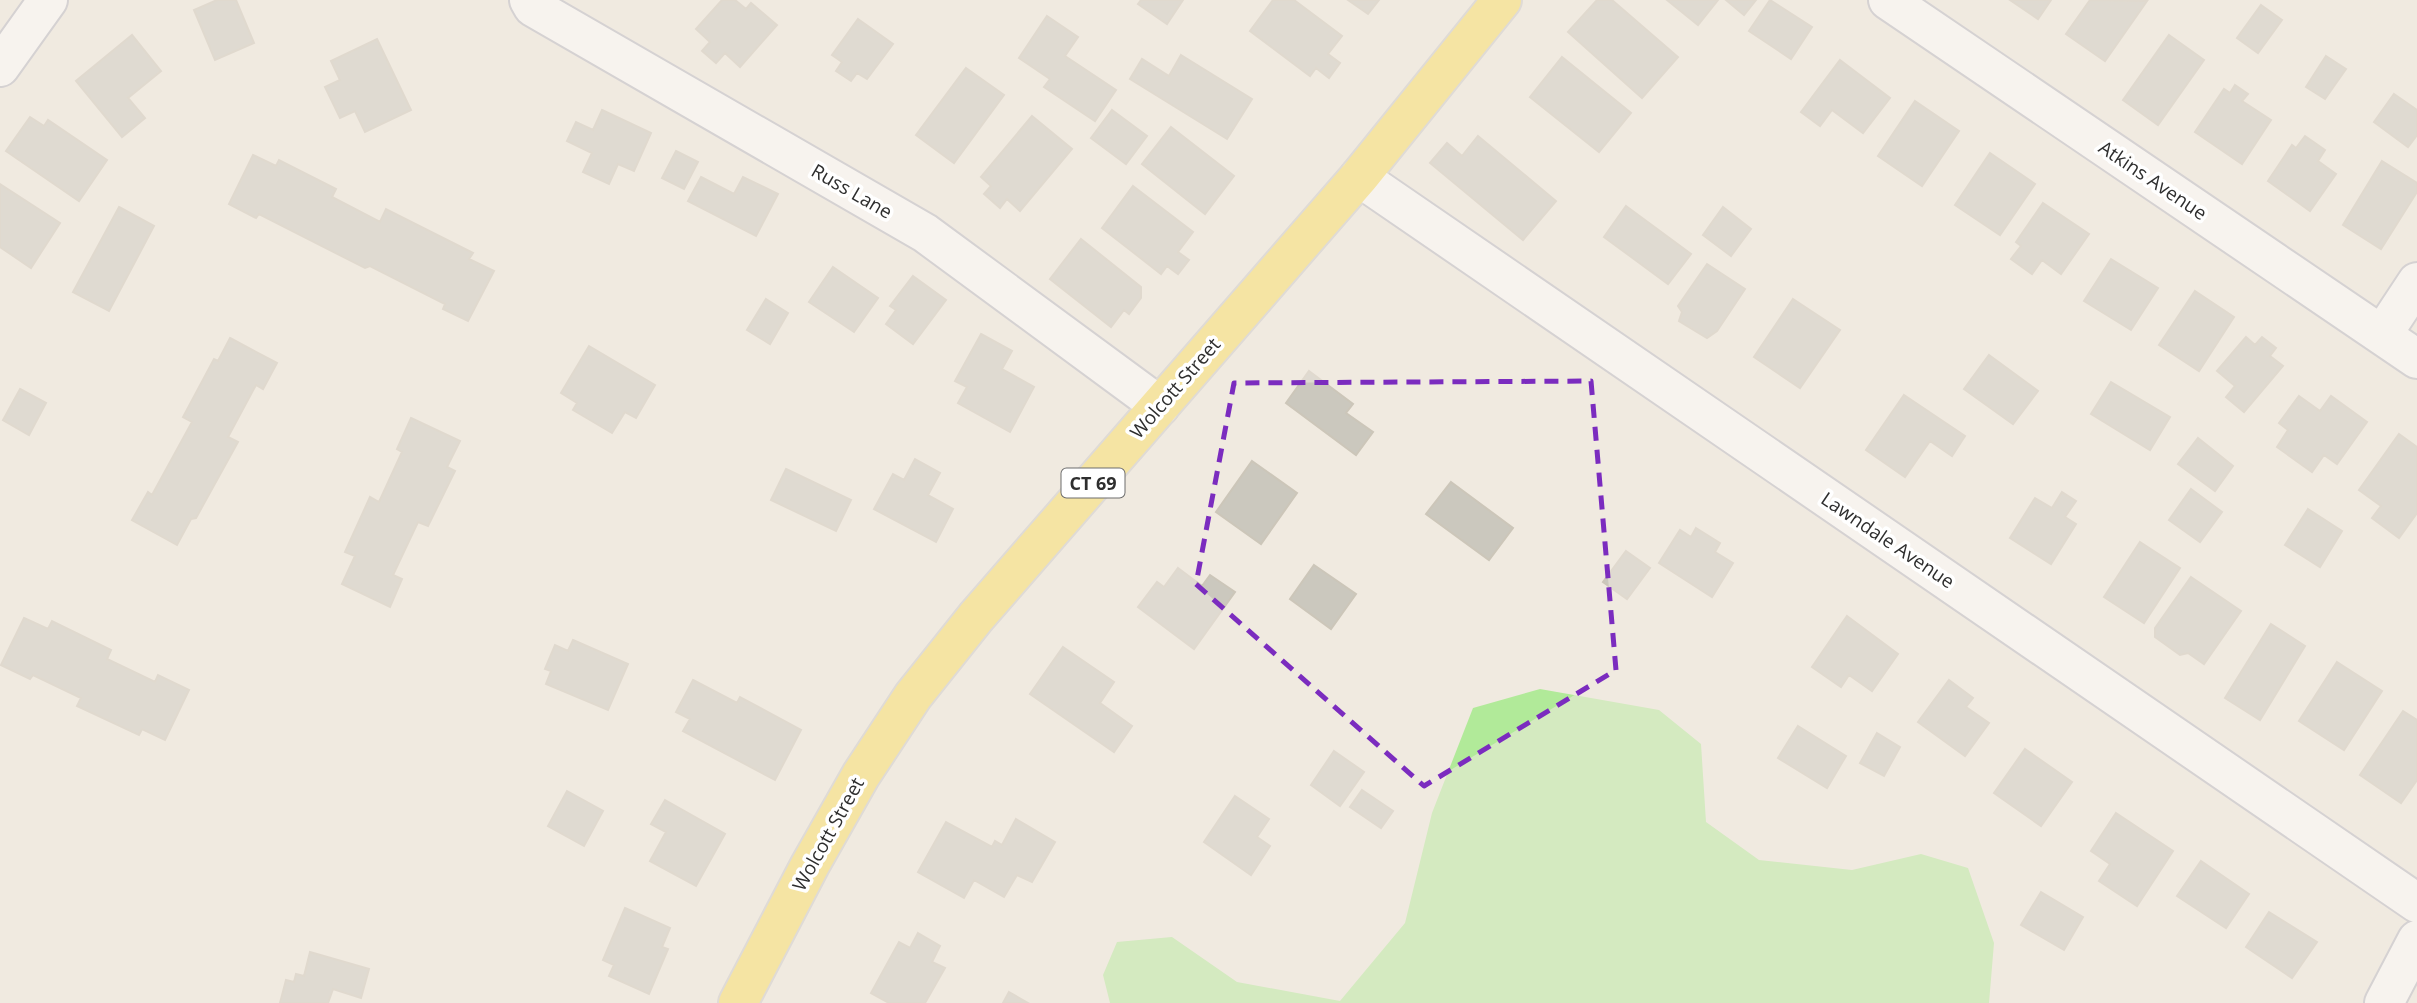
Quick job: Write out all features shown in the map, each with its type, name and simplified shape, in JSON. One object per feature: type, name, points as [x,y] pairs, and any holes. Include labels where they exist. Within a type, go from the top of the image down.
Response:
[{"type":"main road","name":"Wolcott Street","points":[[738,1003],[810,865],[861,775],[914,696],[976,617],[1359,177],[1502,0]]},
{"type":"street","points":[[0,67],[48,0]]},
{"type":"street","name":"Russ Lane","points":[[529,0],[533,8],[925,233],[1160,406]]},
{"type":"street","name":"Atkins Avenue","points":[[1888,0],[2417,359]]},
{"type":"street","name":"Lawndale Avenue","points":[[1359,177],[2417,903]]},
{"type":"street","points":[[2382,335],[2417,282]]},
{"type":"street","points":[[2384,1003],[2417,940]]},
{"type":"highlighted area","points":[[1591,381],[1616,670],[1424,786],[1196,584],[1234,383]]},
{"type":"green space","points":[[1540,689],[1659,710],[1701,744],[1706,822],[1759,860],[1852,870],[1921,854],[1968,868],[1994,943],[1989,1003],[1110,1003],[1103,975],[1117,942],[1172,937],[1237,982],[1340,1001],[1405,923],[1432,813],[1473,708]]},
{"type":"building","points":[[217,0],[236,0],[254,43],[215,60],[194,10]]},
{"type":"building","points":[[722,0],[735,0],[746,9],[751,3],[777,25],[740,67],[725,53],[716,63],[702,51],[710,42],[696,29]]},
{"type":"building","points":[[1141,0],[1183,0],[1167,24],[1138,4]]},
{"type":"building","points":[[1273,0],[1294,0],[1342,36],[1328,54],[1340,63],[1329,78],[1316,68],[1310,76],[1250,31]]},
{"type":"building","points":[[1348,0],[1379,0],[1368,14]]},
{"type":"building","points":[[1597,0],[1612,0],[1678,57],[1642,98],[1568,32]]},
{"type":"building","points":[[1667,0],[1718,0],[1698,25]]},
{"type":"building","points":[[1726,0],[1756,0],[1744,15]]},
{"type":"building","points":[[1770,0],[1812,27],[1791,59],[1749,31]]},
{"type":"building","points":[[2010,0],[2051,0],[2038,19]]},
{"type":"building","points":[[2090,0],[2147,1],[2105,61],[2066,34]]},
{"type":"building","points":[[2261,5],[2282,20],[2258,53],[2237,38]]},
{"type":"building","points":[[1047,16],[1078,37],[1065,56],[1116,90],[1095,121],[1044,87],[1050,79],[1019,58]]},
{"type":"building","points":[[858,19],[893,44],[867,79],[857,73],[851,81],[836,71],[842,62],[832,55]]},
{"type":"building","points":[[132,35],[161,71],[128,98],[145,118],[122,137],[76,81]]},
{"type":"building","points":[[2169,35],[2204,60],[2158,125],[2123,100]]},
{"type":"building","points":[[377,39],[411,110],[365,132],[355,111],[340,118],[325,87],[340,80],[331,61]]},
{"type":"building","points":[[1181,55],[1252,99],[1227,139],[1130,79],[1142,59],[1169,76]]},
{"type":"building","points":[[2326,56],[2346,69],[2325,99],[2306,87]]},
{"type":"building","points":[[1562,57],[1631,113],[1599,152],[1530,97]]},
{"type":"building","points":[[1840,60],[1890,98],[1863,133],[1832,110],[1820,126],[1801,112]]},
{"type":"building","points":[[966,68],[1004,95],[954,163],[916,135]]},
{"type":"building","points":[[2235,85],[2248,94],[2242,101],[2271,120],[2242,164],[2195,132],[2224,89],[2230,93]]},
{"type":"building","points":[[2394,94],[2417,110],[2417,135],[2408,147],[2374,122]]},
{"type":"building","points":[[1915,101],[1959,131],[1922,186],[1878,156]]},
{"type":"building","points":[[602,110],[651,133],[634,171],[618,164],[609,184],[583,172],[592,153],[567,141],[576,122],[593,130]]},
{"type":"building","points":[[1112,110],[1147,136],[1126,164],[1091,138]]},
{"type":"building","points":[[1032,116],[1072,149],[1020,211],[1007,199],[1000,208],[984,194],[991,186],[981,177]]},
{"type":"building","points":[[30,117],[44,126],[48,120],[107,160],[79,201],[6,151]]},
{"type":"building","points":[[1171,127],[1234,176],[1205,214],[1142,164]]},
{"type":"building","points":[[1478,136],[1556,201],[1523,240],[1430,163],[1447,143],[1462,156]]},
{"type":"building","points":[[2305,136],[2325,150],[2318,161],[2336,174],[2310,211],[2268,181],[2292,145],[2296,148]]},
{"type":"building","points":[[676,151],[698,162],[684,189],[662,178]]},
{"type":"building","points":[[1990,153],[2035,184],[2000,235],[1955,205]]},
{"type":"building","points":[[253,155],[276,166],[279,160],[336,189],[332,197],[380,222],[386,209],[473,253],[469,259],[494,271],[468,321],[443,309],[445,304],[370,266],[365,268],[259,214],[256,218],[229,204]]},
{"type":"building","points":[[2382,161],[2417,183],[2417,192],[2381,249],[2343,225]]},
{"type":"building","points":[[701,177],[734,194],[743,177],[778,194],[756,236],[688,201]]},
{"type":"building","points":[[0,184],[60,223],[31,268],[0,247]]},
{"type":"building","points":[[1133,186],[1193,232],[1178,252],[1189,260],[1178,274],[1167,266],[1161,274],[1102,228]]},
{"type":"building","points":[[2043,203],[2089,234],[2061,274],[2042,260],[2032,274],[2011,259],[2021,246],[2016,242]]},
{"type":"building","points":[[1626,206],[1691,254],[1668,284],[1604,237]]},
{"type":"building","points":[[119,207],[154,226],[109,311],[73,292]]},
{"type":"building","points":[[1723,207],[1751,229],[1731,256],[1703,235]]},
{"type":"building","points":[[1081,239],[1141,287],[1141,298],[1129,314],[1124,310],[1111,327],[1050,279]]},
{"type":"building","points":[[2111,259],[2158,288],[2131,330],[2084,301]]},
{"type":"building","points":[[1707,264],[1745,289],[1717,331],[1707,338],[1679,321],[1682,312],[1678,306]]},
{"type":"building","points":[[833,267],[878,298],[854,332],[809,302]]},
{"type":"building","points":[[913,276],[946,300],[913,344],[886,324],[896,310],[890,306]]},
{"type":"building","points":[[2195,291],[2234,317],[2199,371],[2159,345]]},
{"type":"building","points":[[766,299],[788,313],[770,344],[747,330]]},
{"type":"building","points":[[1793,299],[1840,330],[1800,388],[1754,357]]},
{"type":"building","points":[[981,334],[1012,351],[1002,369],[1034,387],[1010,432],[958,403],[967,387],[955,381]]},
{"type":"building","points":[[2246,337],[2255,345],[2262,337],[2276,348],[2270,356],[2283,366],[2244,412],[2226,397],[2235,386],[2217,371]]},
{"type":"building","points":[[230,338],[277,363],[263,389],[256,385],[228,437],[238,442],[196,518],[191,519],[177,545],[132,520],[148,492],[152,495],[192,422],[183,417],[214,359],[218,361]]},
{"type":"building","points":[[589,346],[655,385],[636,418],[625,412],[612,433],[573,410],[577,403],[561,393]]},
{"type":"building","points":[[1989,355],[2038,391],[2013,424],[1964,389]]},
{"type":"building","points":[[1309,371],[1353,404],[1346,413],[1373,432],[1356,455],[1286,403]]},
{"type":"building","points":[[2111,382],[2170,417],[2150,450],[2091,414]]},
{"type":"building","points":[[20,389],[46,403],[29,435],[3,420]]},
{"type":"building","points":[[1904,395],[1965,436],[1952,456],[1930,441],[1905,477],[1866,450]]},
{"type":"building","points":[[2299,396],[2320,411],[2331,396],[2367,422],[2337,464],[2324,455],[2312,472],[2277,447],[2288,430],[2279,423]]},
{"type":"building","points":[[411,418],[460,441],[447,467],[455,471],[428,526],[418,522],[393,575],[402,579],[390,607],[342,584],[355,556],[345,552],[370,497],[379,502],[402,452],[397,449]]},
{"type":"building","points":[[2399,434],[2417,447],[2417,513],[2399,538],[2372,518],[2381,506],[2359,490]]},
{"type":"building","points":[[2198,438],[2233,466],[2215,491],[2178,464]]},
{"type":"building","points":[[915,459],[940,473],[928,495],[953,509],[936,542],[874,509],[893,474],[904,480]]},
{"type":"building","points":[[1252,461],[1297,493],[1261,544],[1216,512]]},
{"type":"building","points":[[786,469],[851,500],[836,531],[771,500]]},
{"type":"building","points":[[1451,482],[1513,528],[1489,560],[1426,514]]},
{"type":"building","points":[[2191,489],[2222,512],[2200,542],[2169,520]]},
{"type":"building","points":[[2062,492],[2076,501],[2065,517],[2076,524],[2051,564],[2010,538],[2035,498],[2052,508]]},
{"type":"building","points":[[2308,509],[2342,531],[2320,567],[2285,545]]},
{"type":"building","points":[[1696,528],[1720,543],[1715,552],[1733,563],[1712,597],[1659,563],[1680,530],[1691,537]]},
{"type":"building","points":[[2140,542],[2180,568],[2144,623],[2104,597]]},
{"type":"building","points":[[1626,551],[1650,568],[1627,599],[1603,582]]},
{"type":"building","points":[[1314,565],[1356,594],[1331,629],[1290,599]]},
{"type":"building","points":[[1178,568],[1202,586],[1210,575],[1235,592],[1194,649],[1138,607],[1157,582],[1164,587]]},
{"type":"building","points":[[2191,577],[2241,611],[2204,664],[2188,653],[2180,655],[2155,637],[2155,628]]},
{"type":"building","points":[[1847,616],[1898,654],[1872,691],[1849,675],[1841,687],[1812,667]]},
{"type":"building","points":[[24,618],[48,629],[52,621],[111,650],[107,659],[155,682],[158,675],[189,690],[165,740],[142,729],[139,735],[77,706],[81,698],[33,675],[30,679],[1,665]]},
{"type":"building","points":[[2271,624],[2305,646],[2260,720],[2225,698]]},
{"type":"building","points":[[573,640],[628,664],[608,710],[546,684],[551,671],[545,669],[555,645],[568,651]]},
{"type":"building","points":[[1063,647],[1114,682],[1100,703],[1132,726],[1114,752],[1030,694]]},
{"type":"building","points":[[2337,662],[2382,691],[2344,750],[2299,721]]},
{"type":"building","points":[[693,680],[737,703],[740,697],[801,730],[775,780],[683,731],[690,719],[676,712]]},
{"type":"building","points":[[1949,680],[1973,698],[1966,707],[1989,723],[1965,756],[1918,722]]},
{"type":"building","points":[[2403,711],[2417,720],[2417,780],[2401,803],[2360,775]]},
{"type":"building","points":[[1798,726],[1846,756],[1827,788],[1778,758]]},
{"type":"building","points":[[1877,733],[1900,747],[1884,776],[1860,763]]},
{"type":"building","points":[[2025,749],[2072,782],[2041,826],[1994,793]]},
{"type":"building","points":[[1334,751],[1364,772],[1340,806],[1311,785]]},
{"type":"building","points":[[1362,790],[1393,811],[1381,828],[1350,807]]},
{"type":"building","points":[[567,791],[603,811],[584,846],[548,826]]},
{"type":"building","points":[[1235,796],[1269,819],[1257,837],[1270,846],[1251,875],[1204,842]]},
{"type":"building","points":[[665,800],[725,834],[696,886],[650,861],[666,832],[651,824]]},
{"type":"building","points":[[2116,813],[2173,851],[2137,906],[2099,881],[2110,864],[2091,851]]},
{"type":"building","points":[[1016,819],[1055,842],[1032,882],[1017,875],[1004,897],[974,880],[964,898],[918,872],[946,822],[992,847],[995,841],[1002,845]]},
{"type":"building","points":[[2201,861],[2249,894],[2226,928],[2177,896]]},
{"type":"building","points":[[2041,892],[2083,917],[2064,950],[2021,925]]},
{"type":"building","points":[[625,908],[670,928],[662,947],[668,949],[649,994],[609,976],[614,965],[603,960]]},
{"type":"building","points":[[2269,912],[2317,942],[2292,978],[2246,947]]},
{"type":"building","points":[[918,933],[940,946],[932,962],[945,968],[925,1003],[889,1003],[871,993],[899,942],[910,948]]},
{"type":"building","points":[[310,952],[369,969],[361,998],[333,989],[328,1003],[280,1003],[286,980],[294,982],[296,974],[304,976]]},
{"type":"building","points":[[1009,992],[1028,1003],[1003,1003]]}]
